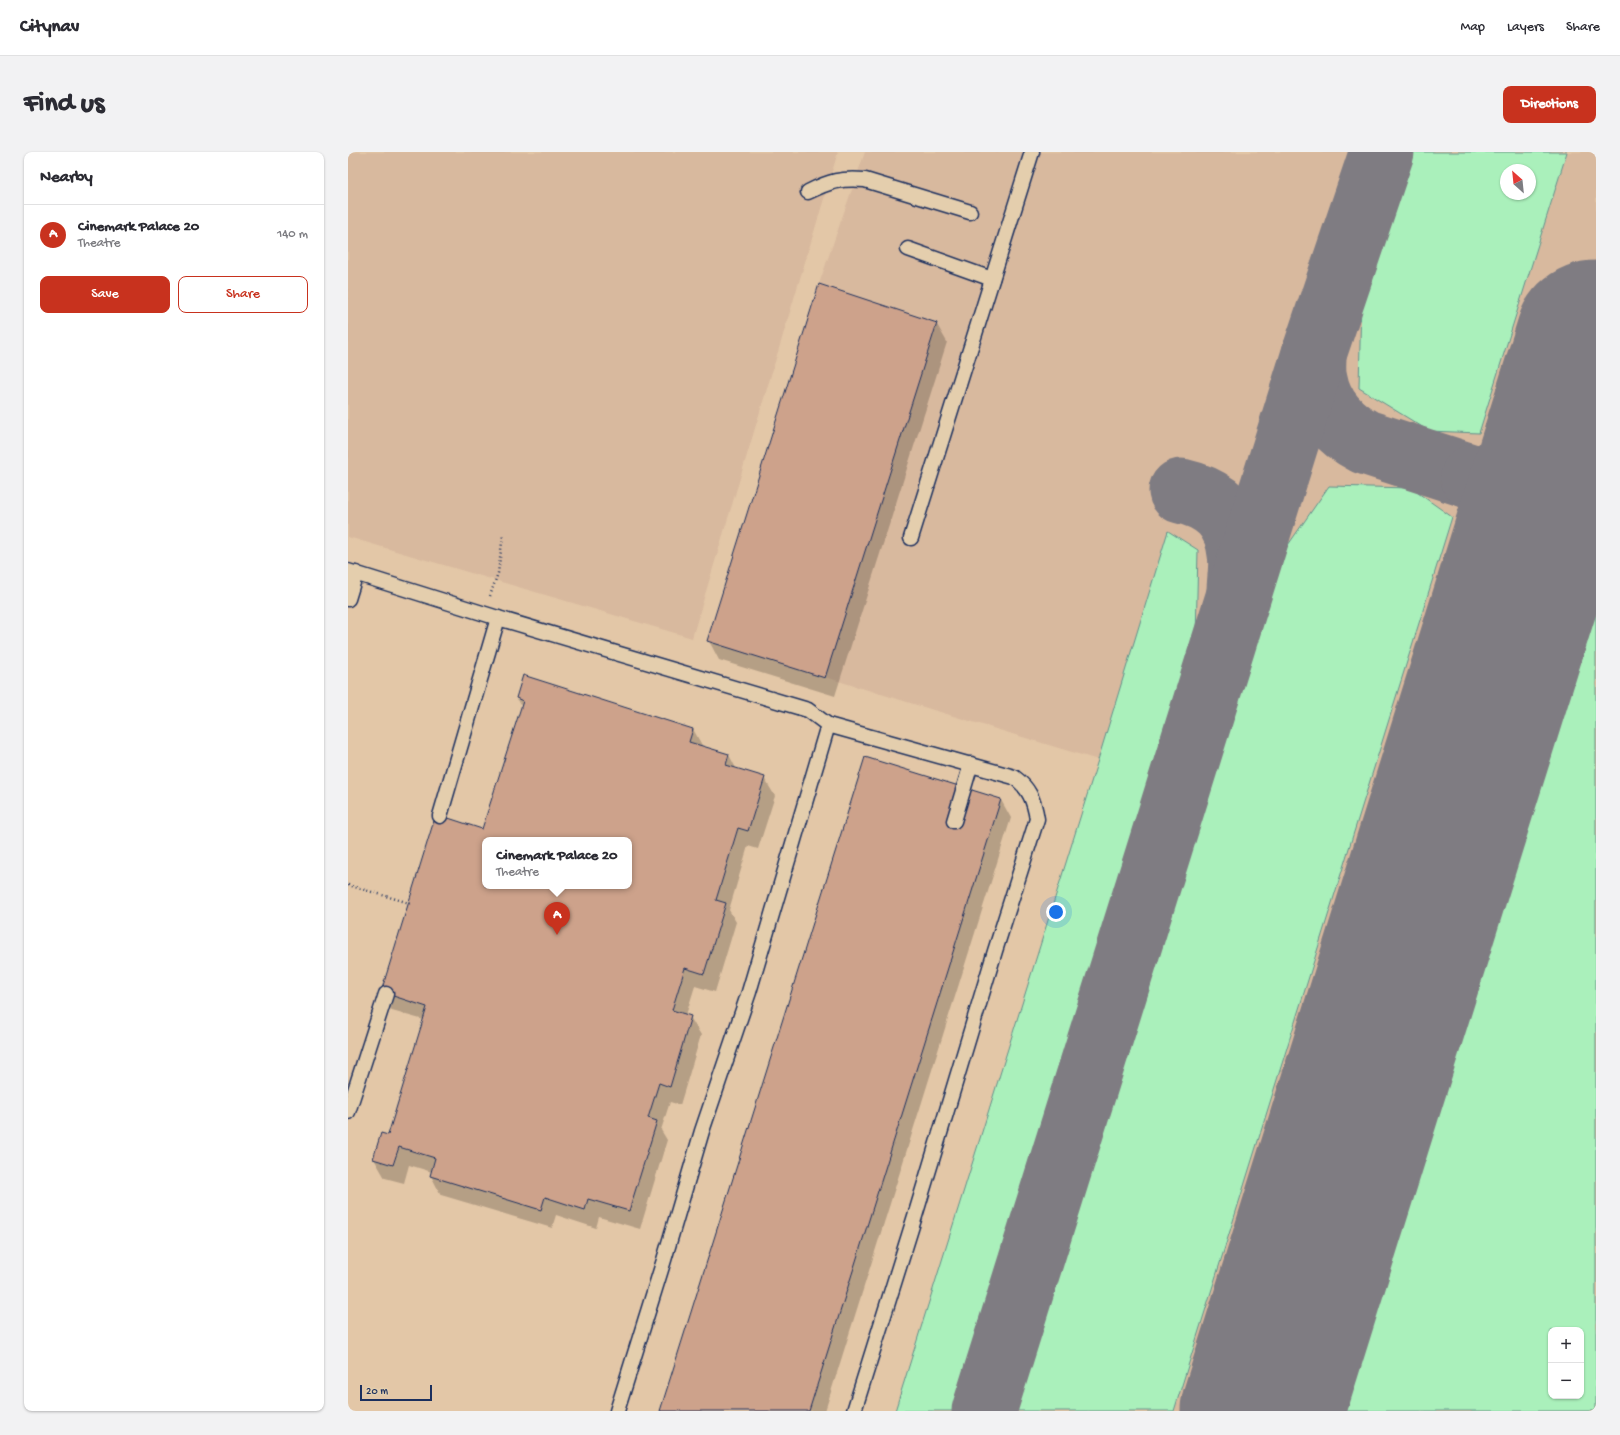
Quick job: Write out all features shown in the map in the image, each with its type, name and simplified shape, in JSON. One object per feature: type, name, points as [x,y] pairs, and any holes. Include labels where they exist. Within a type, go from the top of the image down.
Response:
[{"type":"lane","points":[[911,538],[1032,152]]},
{"type":"lane","points":[[808,192],[827,182],[848,179],[865,180],[970,212]]},
{"type":"lane","points":[[908,249],[992,279]]},
{"type":"lane","points":[[348,599],[352,572],[498,618],[808,710],[828,725],[1014,777],[1022,783],[1031,795],[1035,806],[1037,819],[854,1411]]},
{"type":"lane","points":[[440,816],[498,618]]},
{"type":"lane","points":[[617,1411],[702,1131],[749,992],[828,725]]},
{"type":"lane","points":[[954,821],[971,764]]},
{"type":"lane","points":[[348,1112],[386,994]]},
{"type":"path","points":[[483,613],[498,573],[503,535]]},
{"type":"path","points":[[348,885],[413,904]]},
{"type":"shaded area","points":[[348,152],[838,152],[692,638],[348,537]]},
{"type":"shaded area","points":[[865,152],[1596,152],[1596,1411],[895,1411],[1098,760],[707,641],[819,284]]},
{"type":"green space","points":[[1400,152],[1567,152],[1479,433],[1429,431],[1359,388],[1361,299],[1385,202]]},
{"type":"green space","points":[[1329,486],[1411,488],[1452,517],[1174,1411],[1007,1411],[1239,667],[1279,558]]},
{"type":"green space","points":[[1168,531],[1198,550],[1196,639],[1159,777],[960,1411],[895,1411],[1098,760]]},
{"type":"green space","points":[[1596,610],[1596,1411],[1346,1411]]},
{"type":"building","points":[[819,284],[937,323],[825,678],[707,641]]},
{"type":"building","points":[[523,675],[693,729],[689,742],[729,754],[726,765],[765,777],[748,831],[738,828],[716,900],[726,903],[704,974],[685,968],[672,1010],[691,1016],[670,1087],[659,1083],[648,1118],[657,1121],[629,1211],[588,1199],[585,1210],[545,1197],[541,1210],[430,1176],[435,1158],[399,1147],[393,1165],[373,1159],[381,1133],[388,1135],[427,1007],[381,992],[436,814],[482,829],[523,701],[516,698]]},
{"type":"building","points":[[865,757],[1001,799],[809,1411],[660,1411]]},
{"type":"taxiway","points":[[984,1411],[1314,354],[1382,152]]},
{"type":"taxiway","points":[[1314,354],[1315,379],[1321,399],[1326,408],[1347,431],[1365,442],[1473,477],[1499,475],[1528,465],[1547,455],[1566,438]]},
{"type":"taxiway","points":[[1473,477],[1495,495],[1511,516],[1521,541],[1525,569]]},
{"type":"taxiway","points":[[1181,491],[1193,494],[1214,505],[1229,520],[1238,541],[1241,559],[1239,592]]},
{"type":"runway","points":[[1262,1411],[1596,342]]},
{"type":"place","name":"Cinemark Palace 20","points":[[557,935]]}]
